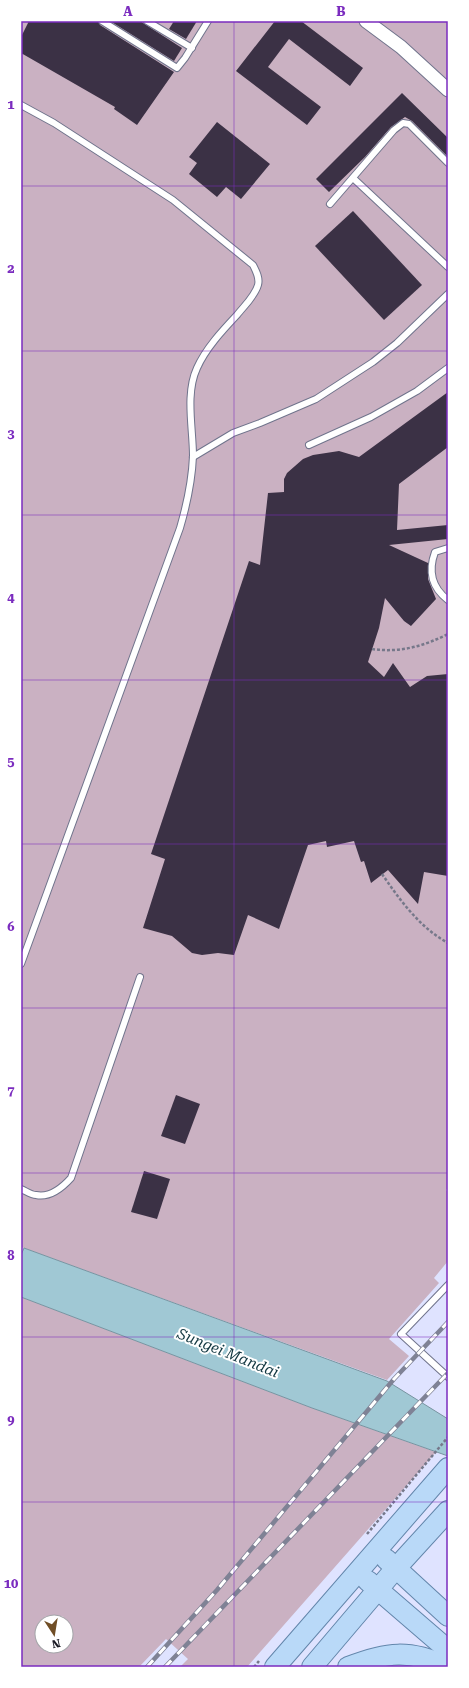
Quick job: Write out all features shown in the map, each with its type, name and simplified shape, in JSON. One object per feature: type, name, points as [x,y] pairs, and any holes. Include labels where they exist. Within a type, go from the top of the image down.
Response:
[{"type":"main road","points":[[276,1667],[448,1468]]},
{"type":"main road","points":[[312,1667],[396,1568],[448,1511]]},
{"type":"main road","points":[[377,1551],[448,1616]]},
{"type":"main road","points":[[358,1572],[448,1650]]},
{"type":"main road","points":[[348,1667],[391,1654],[406,1654],[434,1660],[448,1666]]},
{"type":"street","points":[[366,21],[401,47],[448,90]]},
{"type":"lane","points":[[102,21],[177,68],[192,48],[208,21]]},
{"type":"lane","points":[[147,21],[192,48]]},
{"type":"lane","points":[[21,105],[54,123],[174,200],[243,256],[252,265],[257,275],[258,284],[255,292],[209,346],[196,369],[192,384],[191,404],[193,457],[187,504],[180,528],[21,964]]},
{"type":"lane","points":[[330,204],[394,130],[403,123],[409,124],[448,163]]},
{"type":"lane","points":[[353,178],[448,267]]},
{"type":"lane","points":[[193,457],[233,433],[316,399],[379,357],[397,343],[448,294]]},
{"type":"lane","points":[[309,445],[371,417],[417,391],[448,368]]},
{"type":"lane","points":[[448,548],[436,552],[431,563],[432,579],[443,596],[448,600]]},
{"type":"lane","points":[[21,1189],[37,1196],[47,1195],[60,1189],[71,1178],[140,977]]},
{"type":"lane","points":[[448,1285],[401,1334],[448,1377]]},
{"type":"path","points":[[372,649],[396,650],[415,648],[431,643],[448,634]]},
{"type":"path","points":[[382,874],[414,917],[429,930],[448,943]]},
{"type":"shaded area","points":[[21,21],[448,21],[448,1188],[446,1190],[448,1192],[448,1261],[434,1278],[439,1283],[389,1339],[409,1356],[387,1380],[21,1247]]},
{"type":"shaded area","points":[[21,1297],[312,1408],[436,1452],[247,1667],[180,1667],[188,1659],[166,1639],[139,1667],[21,1667]]},
{"type":"water","name":"Sungei Mandai","points":[[24,1248],[387,1381],[448,1419],[448,1456],[312,1408],[21,1297],[21,1255]]},
{"type":"building","points":[[29,21],[98,21],[100,25],[174,72],[137,125],[114,109],[115,107],[21,53],[21,37]]},
{"type":"building","points":[[110,21],[140,21],[182,48],[174,61]]},
{"type":"building","points":[[174,21],[197,21],[186,39],[169,29]]},
{"type":"building","points":[[275,21],[301,21],[363,68],[350,86],[289,39],[268,67],[321,107],[307,125],[236,71]]},
{"type":"building","points":[[402,93],[448,138],[448,157],[412,121],[405,117],[391,127],[365,157],[329,192],[316,179]]},
{"type":"building","points":[[217,122],[270,164],[241,199],[226,187],[217,197],[189,174],[197,163],[189,157]]},
{"type":"building","points":[[353,211],[422,285],[384,320],[315,246]]},
{"type":"building","points":[[448,392],[448,447],[399,484],[397,530],[448,525],[448,539],[389,545],[428,563],[428,579],[436,599],[411,626],[404,621],[385,598],[379,628],[368,662],[384,677],[393,663],[410,687],[427,676],[448,674],[448,876],[424,872],[418,904],[388,870],[371,883],[364,861],[361,862],[354,841],[327,847],[326,841],[308,845],[279,929],[248,915],[234,955],[218,953],[202,955],[192,953],[172,936],[143,928],[165,859],[151,854],[249,561],[260,565],[268,493],[284,492],[284,479],[287,473],[303,459],[313,455],[339,451],[359,457]]},
{"type":"building","points":[[176,1095],[200,1104],[185,1144],[161,1136]]},
{"type":"building","points":[[144,1171],[170,1179],[157,1219],[131,1212]]},
{"type":"railway","points":[[147,1667],[217,1590],[394,1379],[448,1322]]},
{"type":"railway","points":[[165,1667],[448,1373]]}]
